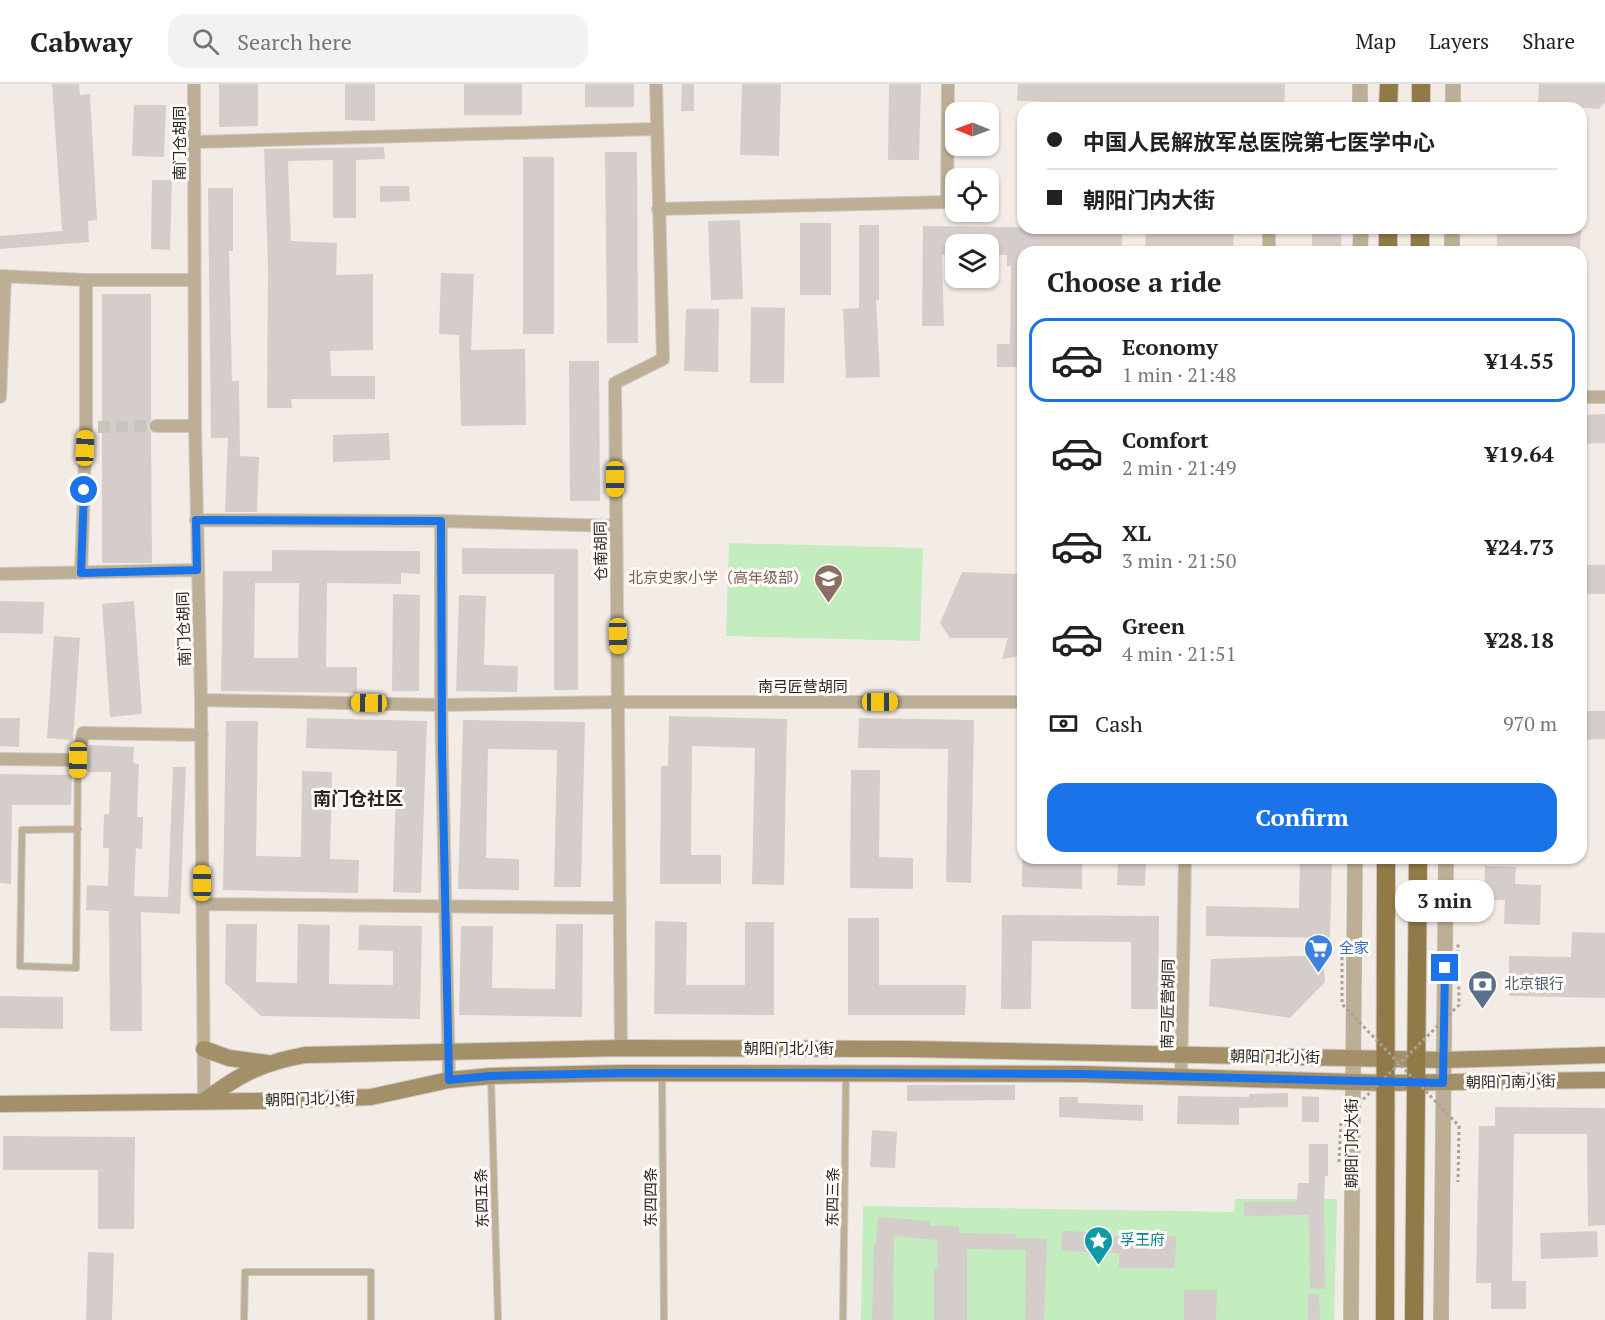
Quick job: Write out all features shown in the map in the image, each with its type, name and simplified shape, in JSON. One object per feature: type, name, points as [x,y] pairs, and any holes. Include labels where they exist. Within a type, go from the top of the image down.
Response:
[{"type":"main road","points":[[1388,102],[1389,84]]},
{"type":"main road","points":[[1421,84],[1421,102]]},
{"type":"main road","points":[[1385,1320],[1385,1083],[1392,1062],[1386,864]]},
{"type":"main road","points":[[1414,1320],[1418,864]]},
{"type":"main road","name":"朝阳门北小街","points":[[204,1101],[239,1075],[268,1063],[305,1055],[621,1048],[909,1049],[1352,1058],[1392,1062],[1417,1060]]},
{"type":"main road","points":[[204,1049],[229,1058],[268,1063]]},
{"type":"main road","name":"朝阳门南小街","points":[[1417,1060],[1605,1055]]},
{"type":"main road","name":"朝阳门北小街","points":[[0,1104],[371,1097],[449,1080],[490,1076],[662,1073],[846,1073],[1416,1083]]},
{"type":"main road","name":"朝阳门南小街","points":[[1416,1083],[1605,1080]]},
{"type":"street","name":"南门仓胡同","points":[[194,84],[195,426],[202,735],[204,1101]]},
{"type":"street","name":"仓南胡同","points":[[621,1048],[615,383],[663,359],[655,129],[656,84]]},
{"type":"street","points":[[658,209],[947,202],[948,84]]},
{"type":"street","points":[[1360,84],[1360,102]]},
{"type":"street","points":[[1453,102],[1454,84]]},
{"type":"street","points":[[195,142],[655,129]]},
{"type":"street","points":[[0,397],[3,276],[86,280],[194,280]]},
{"type":"street","points":[[81,573],[92,427],[86,280]]},
{"type":"street","points":[[1587,397],[1605,397]]},
{"type":"street","points":[[156,426],[195,426]]},
{"type":"street","points":[[196,520],[441,521],[615,526]]},
{"type":"street","points":[[441,521],[441,705],[449,1080]]},
{"type":"street","points":[[0,574],[197,570]]},
{"type":"street","name":"南弓匠营胡同","points":[[201,700],[441,705],[619,702],[1017,702]]},
{"type":"street","points":[[0,759],[78,760],[83,733],[202,735]]},
{"type":"street","name":"南弓匠营胡同","points":[[1182,1078],[1185,864]]},
{"type":"street","name":"朝阳门内大街","points":[[1351,1320],[1355,864]]},
{"type":"street","points":[[1441,1320],[1446,864]]},
{"type":"street","points":[[202,904],[618,908]]},
{"type":"lane","points":[[78,760],[78,829],[76,968],[20,966],[22,830],[78,829]]},
{"type":"lane","name":"东四四条","points":[[662,1073],[664,1320]]},
{"type":"lane","name":"东四三条","points":[[843,1320],[846,1073]]},
{"type":"lane","name":"东四五条","points":[[490,1076],[498,1320]]},
{"type":"lane","points":[[244,1320],[245,1272],[371,1272],[371,1320]]},
{"type":"path","points":[[1339,1162],[1341,1121],[1392,1062],[1459,1005],[1458,944]]},
{"type":"path","points":[[1342,951],[1342,1004],[1392,1062],[1459,1126],[1458,1182]]},
{"type":"green space","points":[[729,543],[923,548],[920,641],[726,636]]},
{"type":"green space","name":"孚王府","points":[[1235,1199],[1337,1199],[1334,1320],[861,1320],[863,1206],[1234,1212]]},
{"type":"building","points":[[52,84],[79,84],[80,95],[90,94],[97,220],[88,221],[89,242],[0,249],[0,236],[62,231]]},
{"type":"building","points":[[219,84],[258,84],[258,126],[219,127]]},
{"type":"building","points":[[345,84],[375,84],[375,121],[345,120]]},
{"type":"building","points":[[464,84],[522,84],[522,115],[464,115]]},
{"type":"building","points":[[585,84],[634,84],[634,107],[585,107]]},
{"type":"building","points":[[682,84],[694,84],[694,111],[681,111]]},
{"type":"building","points":[[742,84],[781,84],[779,156],[740,155]]},
{"type":"building","points":[[889,84],[921,84],[919,160],[888,160]]},
{"type":"building","points":[[1018,84],[1285,84],[1284,102],[1017,101]]},
{"type":"building","points":[[1539,84],[1605,84],[1605,102],[1599,109],[1587,108],[1587,102],[1538,102]]},
{"type":"building","points":[[134,105],[166,105],[164,157],[132,156]]},
{"type":"building","points":[[384,147],[385,159],[356,160],[356,218],[333,218],[333,160],[288,161],[291,241],[337,243],[336,275],[373,274],[373,350],[330,351],[331,376],[375,376],[375,399],[291,399],[292,408],[267,408],[268,264],[264,149]]},
{"type":"building","points":[[605,152],[637,152],[638,343],[607,343]]},
{"type":"building","points":[[523,157],[554,157],[554,334],[523,334]]},
{"type":"building","points":[[152,180],[172,180],[170,250],[151,249]]},
{"type":"building","points":[[380,186],[409,186],[410,201],[380,202]]},
{"type":"building","points":[[208,188],[233,188],[233,251],[229,251],[232,381],[239,381],[240,456],[259,457],[257,512],[225,512],[228,438],[211,438]]},
{"type":"building","points":[[740,220],[743,299],[711,300],[708,221]]},
{"type":"building","points":[[800,223],[831,223],[831,295],[800,295]]},
{"type":"building","points":[[859,225],[879,225],[879,300],[876,300],[880,377],[846,378],[843,309],[859,308]]},
{"type":"building","points":[[923,226],[1017,227],[1017,234],[1122,234],[1122,246],[1017,246],[1017,367],[997,367],[997,344],[1010,344],[1011,266],[1007,266],[1007,255],[999,255],[999,234],[945,234],[945,255],[942,255],[944,326],[922,326]]},
{"type":"building","points":[[1146,234],[1234,234],[1233,246],[1145,246]]},
{"type":"building","points":[[1312,234],[1341,234],[1341,246],[1312,246]]},
{"type":"building","points":[[1497,234],[1581,234],[1580,246],[1497,246]]},
{"type":"building","points":[[441,273],[474,274],[471,350],[525,349],[526,425],[461,426],[459,335],[439,334]]},
{"type":"building","points":[[102,294],[151,294],[151,419],[148,427],[151,433],[152,563],[102,563]]},
{"type":"building","points":[[751,307],[785,308],[784,383],[750,383]]},
{"type":"building","points":[[686,309],[719,309],[718,372],[684,371]]},
{"type":"building","points":[[569,361],[599,361],[600,501],[570,501]]},
{"type":"building","points":[[1605,414],[1605,443],[1587,444],[1587,415]]},
{"type":"building","points":[[389,433],[390,460],[333,462],[333,435]]},
{"type":"building","points":[[462,548],[578,549],[578,690],[554,690],[554,574],[462,574]]},
{"type":"building","points":[[272,550],[420,551],[420,574],[401,573],[401,584],[327,583],[326,667],[357,667],[357,693],[221,691],[223,571],[272,571]],"holes":[[[255,583],[299,583],[298,658],[254,658]]]},
{"type":"building","points":[[1587,565],[1605,565],[1605,594],[1587,594]]},
{"type":"building","points":[[962,572],[1017,574],[1017,656],[1002,659],[1008,638],[950,638],[940,623]]},
{"type":"building","points":[[393,594],[420,595],[419,691],[392,691]]},
{"type":"building","points":[[459,595],[486,596],[484,665],[518,666],[517,692],[456,691]]},
{"type":"building","points":[[0,601],[44,602],[43,634],[0,633]]},
{"type":"building","points":[[134,601],[142,714],[110,717],[102,604]]},
{"type":"building","points":[[54,636],[80,638],[73,740],[47,738]]},
{"type":"building","points":[[1587,711],[1605,711],[1605,739],[1587,740]]},
{"type":"building","points":[[669,716],[787,719],[784,885],[752,884],[755,748],[692,746],[691,855],[721,855],[721,884],[660,884],[661,766],[668,766]]},
{"type":"building","points":[[0,718],[20,718],[19,747],[0,746]]},
{"type":"building","points":[[307,718],[427,721],[421,893],[393,892],[397,751],[306,748]]},
{"type":"building","points":[[859,718],[974,720],[971,883],[946,882],[948,749],[858,748]]},
{"type":"building","points":[[463,720],[585,722],[581,887],[554,887],[557,750],[488,749],[486,858],[519,859],[519,890],[458,889]]},
{"type":"building","points":[[226,721],[258,721],[256,856],[301,857],[302,771],[332,772],[330,859],[359,860],[358,893],[223,890]]},
{"type":"building","points":[[89,745],[134,747],[133,763],[139,764],[137,817],[143,817],[142,849],[136,848],[134,896],[168,897],[173,767],[186,767],[180,914],[141,912],[142,1031],[110,1031],[109,911],[86,910],[87,885],[108,886],[109,848],[103,848],[104,814],[109,814],[111,772],[88,772]]},
{"type":"building","points":[[851,770],[880,770],[879,857],[913,858],[913,889],[850,888]]},
{"type":"building","points":[[0,774],[72,775],[71,805],[12,805],[11,884],[0,883]]},
{"type":"building","points":[[1022,864],[1082,864],[1082,889],[1022,887]]},
{"type":"building","points":[[1118,864],[1146,864],[1145,886],[1117,885]]},
{"type":"building","points":[[1300,864],[1332,864],[1330,938],[1206,936],[1206,906],[1299,908]]},
{"type":"building","points":[[1485,866],[1516,867],[1515,884],[1541,885],[1540,925],[1504,924],[1505,900],[1484,900]]},
{"type":"building","points":[[1002,915],[1159,916],[1158,1009],[1131,1009],[1131,942],[1032,941],[1031,1009],[1001,1009]]},
{"type":"building","points":[[848,918],[879,918],[879,985],[966,985],[965,1015],[848,1015]]},
{"type":"building","points":[[655,921],[687,922],[686,985],[745,985],[745,922],[774,922],[774,1015],[654,1014]]},
{"type":"building","points":[[226,924],[257,924],[256,982],[297,983],[298,924],[330,925],[329,984],[393,985],[393,951],[358,950],[359,925],[422,926],[420,1019],[261,1016],[225,983]]},
{"type":"building","points":[[556,924],[583,924],[582,1017],[459,1015],[461,926],[493,926],[492,988],[555,989]]},
{"type":"building","points":[[1572,932],[1605,933],[1605,998],[1509,996],[1509,956],[1571,957]]},
{"type":"building","points":[[1323,955],[1325,982],[1290,1018],[1209,1006],[1211,959]]},
{"type":"building","points":[[0,996],[63,997],[63,1029],[0,1028]]},
{"type":"building","points":[[907,1085],[1015,1085],[1015,1100],[907,1101]]},
{"type":"building","points":[[1288,1093],[1288,1107],[1239,1108],[1239,1125],[1177,1124],[1178,1096],[1249,1097],[1249,1094]]},
{"type":"building","points":[[1302,1096],[1319,1097],[1319,1122],[1302,1122]]},
{"type":"building","points":[[1059,1097],[1078,1097],[1078,1103],[1143,1105],[1143,1121],[1059,1117]]},
{"type":"building","points":[[1495,1107],[1605,1108],[1605,1225],[1588,1226],[1587,1134],[1514,1134],[1512,1281],[1526,1281],[1526,1309],[1491,1309],[1491,1283],[1476,1283],[1479,1126],[1495,1126]]},
{"type":"building","points":[[872,1130],[897,1132],[895,1168],[870,1167]]},
{"type":"building","points":[[3,1136],[135,1137],[134,1229],[98,1229],[98,1170],[3,1170]]},
{"type":"building","points":[[1309,1144],[1328,1144],[1328,1176],[1325,1176],[1324,1202],[1325,1289],[1310,1288],[1309,1215],[1244,1216],[1244,1202],[1297,1202],[1298,1183],[1309,1183]]},
{"type":"building","points":[[878,1217],[931,1221],[930,1226],[959,1226],[959,1233],[1016,1234],[1015,1238],[1047,1239],[1044,1320],[1025,1320],[1026,1250],[967,1249],[967,1320],[934,1320],[934,1268],[938,1268],[937,1240],[894,1236],[893,1320],[872,1320],[874,1244],[876,1244]]},
{"type":"building","points":[[1062,1231],[1110,1233],[1110,1236],[1176,1236],[1175,1268],[1119,1268],[1119,1253],[1061,1251]]},
{"type":"building","points":[[1597,1231],[1598,1257],[1541,1259],[1540,1233]]},
{"type":"building","points":[[88,1252],[114,1253],[112,1320],[86,1320]]},
{"type":"building","points":[[1184,1290],[1217,1290],[1216,1320],[1184,1320]]},
{"type":"building","points":[[1308,1294],[1319,1294],[1320,1320],[1308,1320]]},
{"type":"tunnel","points":[[98,427],[156,426]]},
{"type":"place","name":"北京史家小学（高年级部）","points":[[829,604]]},
{"type":"place","name":"全家","points":[[1318,974]]},
{"type":"place","name":"北京银行","points":[[1483,1010]]},
{"type":"place","name":"孚王府","points":[[1099,1266]]},
{"type":"district","name":"南门仓社区","points":[[358,799]]},
{"type":"route","points":[[84,490],[81,573],[197,570],[196,520],[441,521],[441,705],[449,1080],[490,1076],[622,1073],[846,1073],[1082,1074],[1443,1083],[1445,968]]}]
